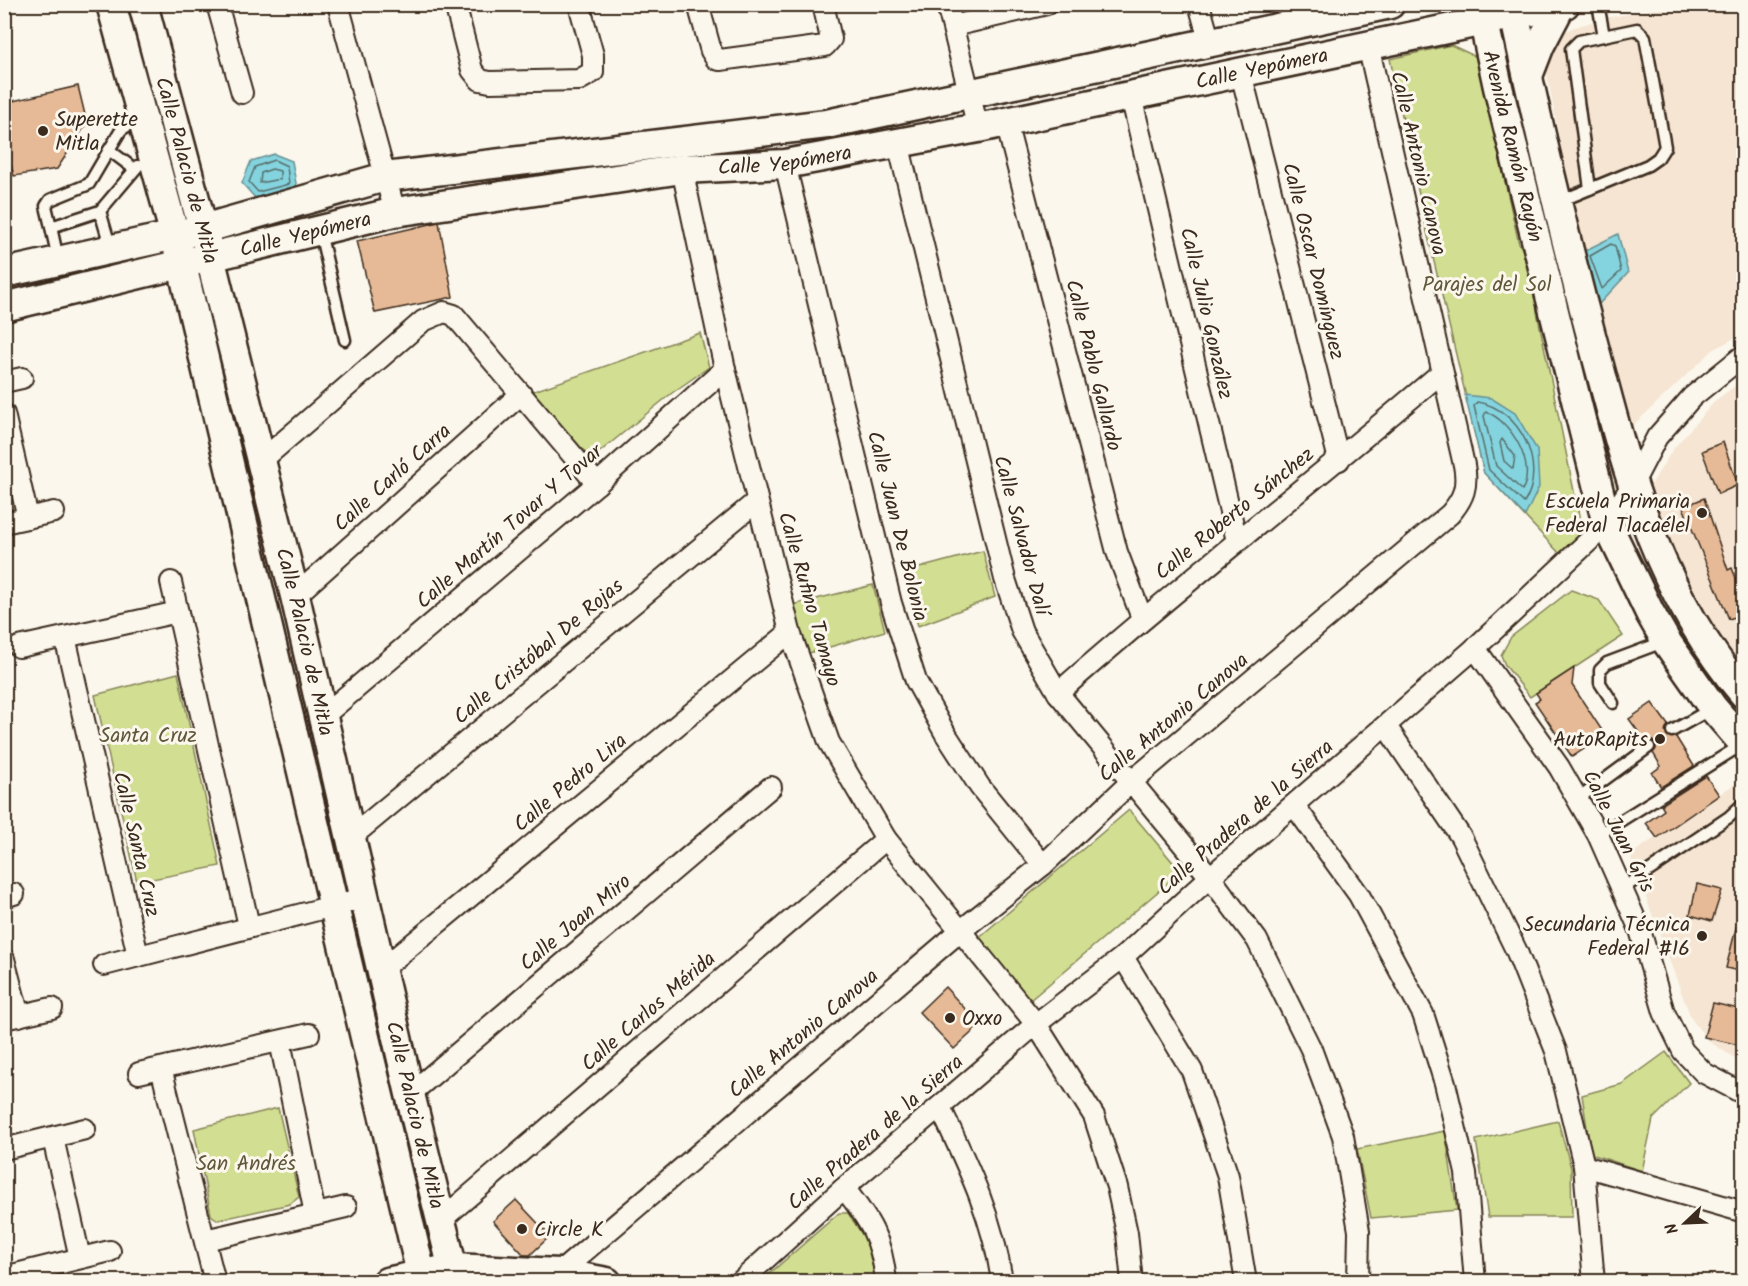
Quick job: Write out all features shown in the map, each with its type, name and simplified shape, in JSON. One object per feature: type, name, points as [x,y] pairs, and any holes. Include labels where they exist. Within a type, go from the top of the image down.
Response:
[{"type":"main road","name":"Calle Palacio de Mitla","points":[[111,4],[142,116],[143,163],[176,236],[195,262],[261,461],[295,596],[410,1094],[455,1275]]},
{"type":"main road","name":"Calle Palacio de Mitla","points":[[143,4],[203,229],[195,262],[334,904],[422,1277]]},
{"type":"main road","name":"Calle Yepómera","points":[[4,273],[176,236],[385,177],[827,124],[1390,4]]},
{"type":"main road","name":"Calle Yepómera","points":[[4,307],[395,213],[682,169],[785,164],[978,128],[1368,45],[1432,34],[1482,14],[1563,5]]},
{"type":"main road","points":[[1528,76],[1540,45],[1563,5]]},
{"type":"main road","name":"Avenida Ramón Rayón","points":[[1514,10],[1556,203],[1631,487],[1651,539],[1694,628],[1743,694]]},
{"type":"main road","name":"Avenida Ramón Rayón","points":[[1482,14],[1607,524],[1666,641],[1713,708],[1743,744]]},
{"type":"main road","points":[[1432,34],[1465,44],[1493,66]]},
{"type":"main road","points":[[387,1281],[455,1275],[559,1273],[607,1281]]},
{"type":"street","points":[[217,4],[242,93]]},
{"type":"street","points":[[338,4],[395,213]]},
{"type":"street","points":[[455,4],[472,69],[480,80],[490,82],[579,80],[593,72],[593,55],[579,4]]},
{"type":"street","points":[[699,4],[712,55],[716,59],[723,60],[825,46],[831,39],[823,4]]},
{"type":"street","points":[[947,4],[978,128]]},
{"type":"street","points":[[953,26],[1047,4]]},
{"type":"street","points":[[1199,4],[1210,43]]},
{"type":"street","name":"Calle Antonio Canova","points":[[559,1273],[959,932],[1043,865],[1131,782],[1450,514],[1460,503],[1467,480],[1368,45]]},
{"type":"street","name":"Calle Oscar Domínguez","points":[[1242,73],[1339,460]]},
{"type":"street","name":"Calle Julio González","points":[[1131,96],[1237,541]]},
{"type":"street","name":"Calle Pablo Gallardo","points":[[1006,122],[1117,552],[1142,618]]},
{"type":"street","name":"Calle Salvador Dalí","points":[[898,143],[1005,579],[1022,631],[1058,693],[1210,877],[1257,940],[1311,1049],[1343,1136],[1359,1231],[1358,1281]]},
{"type":"street","name":"Calle Juan De Bolonia","points":[[785,164],[891,603],[916,681],[945,733],[980,787],[1043,865]]},
{"type":"street","name":"Calle Rufino Tamayo","points":[[682,169],[725,369],[790,632],[829,742],[886,839],[959,932],[1036,1024],[1094,1116],[1117,1187],[1127,1233],[1132,1281]]},
{"type":"street","points":[[261,461],[423,321],[444,312],[454,315],[597,484]]},
{"type":"street","name":"Calle Pradera de la Sierra","points":[[740,1281],[844,1188],[1036,1024],[1124,957],[1210,877],[1475,648],[1607,524],[1631,487],[1657,437],[1692,397],[1743,355]]},
{"type":"street","name":"Calle Martín Tovar Y Tovar","points":[[322,717],[597,484],[725,369]]},
{"type":"street","name":"Calle Roberto Sánchez","points":[[1058,693],[1142,618],[1339,460],[1442,372]]},
{"type":"street","name":"Calle Carló Carra","points":[[295,596],[521,394]]},
{"type":"street","points":[[4,414],[28,518]]},
{"type":"street","name":"Calle Cristóbal De Rojas","points":[[350,838],[757,501]]},
{"type":"street","points":[[4,523],[54,512]]},
{"type":"street","points":[[171,582],[249,926]]},
{"type":"street","points":[[19,647],[178,612]]},
{"type":"street","name":"Calle Pedro Lira","points":[[381,970],[790,632]]},
{"type":"street","name":"Calle Santa Cruz","points":[[65,637],[138,956]]},
{"type":"street","name":"Calle Juan Gris","points":[[1475,648],[1559,767],[1598,835],[1641,930],[1664,1012],[1683,1051],[1704,1073],[1743,1094]]},
{"type":"street","points":[[1386,726],[1461,837],[1517,952],[1556,1051],[1584,1166],[1594,1281]]},
{"type":"street","name":"Calle Joan Miro","points":[[410,1094],[771,787]]},
{"type":"street","points":[[1294,806],[1359,895],[1423,1014],[1445,1083],[1466,1173],[1475,1281]]},
{"type":"street","name":"Calle Carlos Mérida","points":[[441,1220],[886,839]]},
{"type":"street","points":[[104,965],[364,898]]},
{"type":"street","points":[[1124,957],[1192,1071],[1227,1176],[1246,1281]]},
{"type":"street","points":[[4,958],[12,1018],[52,1008]]},
{"type":"street","points":[[139,1073],[309,1034]]},
{"type":"street","points":[[280,1041],[315,1214]]},
{"type":"street","points":[[161,1068],[215,1281]]},
{"type":"street","points":[[940,1107],[984,1206],[998,1250],[1002,1281]]},
{"type":"street","points":[[4,1149],[85,1129]]},
{"type":"street","points":[[53,1138],[80,1258]]},
{"type":"street","points":[[1584,1166],[1743,1212]]},
{"type":"street","points":[[844,1188],[872,1223],[886,1281]]},
{"type":"street","points":[[206,1240],[346,1207]]},
{"type":"street","points":[[4,1277],[110,1251]]},
{"type":"lane","points":[[1598,4],[1605,36]]},
{"type":"lane","points":[[1556,203],[1590,189],[1648,165],[1658,158],[1665,147],[1642,32],[1637,29],[1579,41],[1571,49],[1590,189]]},
{"type":"lane","points":[[59,261],[47,202],[88,184],[121,130],[142,116]]},
{"type":"lane","points":[[51,227],[100,211],[143,163],[109,150]]},
{"type":"lane","points":[[100,211],[112,250]]},
{"type":"lane","points":[[320,232],[345,340]]},
{"type":"lane","points":[[1613,703],[1600,683],[1600,670],[1607,663],[1666,641]]},
{"type":"lane","points":[[1672,731],[1713,708]]},
{"type":"lane","points":[[1598,835],[1743,744]]},
{"type":"lane","points":[[1578,800],[1649,747]]},
{"type":"lane","points":[[1622,889],[1729,817],[1743,803]]},
{"type":"shaded area","points":[[1680,5],[1743,5],[1743,333],[1713,350],[1628,430],[1599,304],[1628,273],[1618,234],[1582,252],[1547,74],[1546,55],[1550,40],[1572,28],[1605,18]]},
{"type":"shaded area","name":"Escuela Primaria Federal Tlacaélel","points":[[1743,380],[1743,668],[1705,614],[1669,542],[1651,485],[1673,449],[1716,400]]},
{"type":"shaded area","name":"Secundaria Técnica Federal #16","points":[[1736,783],[1743,790],[1743,1063],[1708,1041],[1691,1018],[1630,855]]},
{"type":"green space","name":"Parajes del Sol","points":[[1451,45],[1481,59],[1491,82],[1493,129],[1519,244],[1532,263],[1537,312],[1582,530],[1574,549],[1562,556],[1484,473],[1427,232],[1390,59]]},
{"type":"green space","points":[[700,333],[709,367],[672,393],[591,459],[531,392]]},
{"type":"green space","points":[[983,551],[995,597],[918,626],[904,572]]},
{"type":"green space","points":[[873,585],[885,631],[802,655],[788,606]]},
{"type":"green space","points":[[1571,590],[1599,600],[1623,636],[1530,697],[1505,665],[1501,655],[1511,637]]},
{"type":"green space","name":"Santa Cruz","points":[[178,673],[220,866],[137,882],[95,695]]},
{"type":"green space","points":[[1129,810],[1181,872],[1029,1001],[977,939]]},
{"type":"green space","points":[[1666,1052],[1689,1083],[1653,1119],[1642,1171],[1591,1154],[1582,1095],[1622,1084]]},
{"type":"green space","name":"San Andrés","points":[[278,1108],[299,1197],[290,1204],[218,1220],[211,1215],[194,1129]]},
{"type":"green space","points":[[1558,1121],[1571,1168],[1572,1217],[1488,1217],[1476,1140]]},
{"type":"green space","points":[[1445,1131],[1457,1210],[1371,1218],[1357,1149]]},
{"type":"green space","points":[[839,1213],[848,1213],[866,1240],[876,1281],[761,1281]]},
{"type":"water","points":[[274,154],[292,161],[297,189],[256,199],[242,183],[251,161]]},
{"type":"water","points":[[1618,234],[1628,273],[1599,304],[1582,252]]},
{"type":"water","points":[[1465,395],[1491,398],[1515,413],[1537,450],[1539,487],[1525,516],[1484,473]]},
{"type":"building","name":"Superette Mitla","points":[[78,86],[87,123],[57,169],[14,176],[4,140],[4,103]]},
{"type":"building","points":[[439,222],[453,297],[375,313],[357,241]]},
{"type":"building","points":[[1723,442],[1738,485],[1718,494],[1702,451]]},
{"type":"building","points":[[1704,498],[1728,570],[1732,568],[1743,597],[1743,614],[1729,619],[1683,507]]},
{"type":"building","points":[[1574,668],[1572,685],[1605,735],[1572,757],[1535,702],[1540,699],[1536,693]]},
{"type":"building","name":"AutoRapits","points":[[1652,703],[1668,725],[1666,735],[1676,737],[1694,766],[1661,787],[1652,773],[1661,766],[1653,753],[1656,749],[1655,743],[1651,740],[1645,741],[1629,719]]},
{"type":"building","points":[[1706,776],[1719,795],[1657,838],[1646,823],[1664,810],[1661,805]]},
{"type":"building","points":[[1697,884],[1722,890],[1712,921],[1690,915]]},
{"type":"building","points":[[1739,916],[1743,917],[1743,956],[1739,971],[1726,968]]},
{"type":"building","name":"Oxxo","points":[[945,987],[980,1025],[954,1049],[919,1012]]},
{"type":"building","points":[[1713,1003],[1743,1010],[1743,1046],[1704,1037]]},
{"type":"building","name":"Circle K","points":[[516,1200],[550,1236],[530,1255],[524,1255],[493,1221]]},
{"type":"place","name":"Superette Mitla","points":[[43,131]]},
{"type":"place","name":"Escuela Primaria Federal Tlacaélel","points":[[1702,513]]},
{"type":"place","name":"AutoRapits","points":[[1660,739]]},
{"type":"place","name":"Secundaria Técnica Federal #16","points":[[1702,936]]},
{"type":"place","name":"Oxxo","points":[[950,1018]]},
{"type":"place","name":"Circle K","points":[[522,1229]]}]
